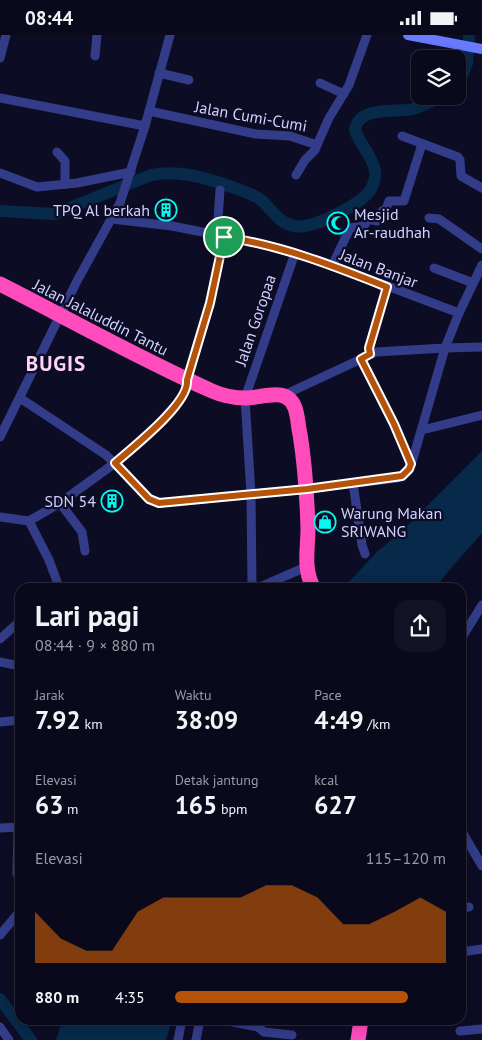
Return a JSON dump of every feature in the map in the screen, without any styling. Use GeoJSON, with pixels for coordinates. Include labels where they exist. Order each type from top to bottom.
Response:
{"type":"FeatureCollection","features":[{"type":"Feature","properties":{"kind":"highway","name":"Jalan Jalaluddin Tantu"},"geometry":{"type":"LineString","coordinates":[[0,284],[187,380],[219,394],[245,398],[284,395]]}},
{"type":"Feature","properties":{"kind":"highway"},"geometry":{"type":"LineString","coordinates":[[284,395],[291,400],[296,410],[307,489],[308,541],[306,567],[312,583]]}},
{"type":"Feature","properties":{"kind":"highway"},"geometry":{"type":"LineString","coordinates":[[358,1040],[360,1025]]}},
{"type":"Feature","properties":{"kind":"street"},"geometry":{"type":"LineString","coordinates":[[0,57],[6,35]]}},
{"type":"Feature","properties":{"kind":"street"},"geometry":{"type":"LineString","coordinates":[[95,56],[97,35]]}},
{"type":"Feature","properties":{"kind":"street"},"geometry":{"type":"LineString","coordinates":[[0,437],[60,315],[120,203],[145,126],[170,35]]}},
{"type":"Feature","properties":{"kind":"street","name":"Jalan Cumi-Cumi"},"geometry":{"type":"LineString","coordinates":[[149,111],[256,134],[290,136],[317,145],[329,118],[344,95],[357,66],[367,35]]}},
{"type":"Feature","properties":{"kind":"street"},"geometry":{"type":"LineString","coordinates":[[408,35],[480,49]]}},
{"type":"Feature","properties":{"kind":"street"},"geometry":{"type":"LineString","coordinates":[[159,73],[189,80]]}},
{"type":"Feature","properties":{"kind":"street"},"geometry":{"type":"LineString","coordinates":[[320,83],[344,95]]}},
{"type":"Feature","properties":{"kind":"street"},"geometry":{"type":"LineString","coordinates":[[0,98],[145,126]]}},
{"type":"Feature","properties":{"kind":"street"},"geometry":{"type":"LineString","coordinates":[[402,136],[458,157],[460,160],[461,176],[482,188]]}},
{"type":"Feature","properties":{"kind":"street"},"geometry":{"type":"LineString","coordinates":[[332,266],[350,228],[364,226],[368,219],[377,221],[390,201],[404,201],[422,144]]}},
{"type":"Feature","properties":{"kind":"street"},"geometry":{"type":"LineString","coordinates":[[296,175],[317,145]]}},
{"type":"Feature","properties":{"kind":"street"},"geometry":{"type":"LineString","coordinates":[[57,151],[65,161],[65,184]]}},
{"type":"Feature","properties":{"kind":"street"},"geometry":{"type":"LineString","coordinates":[[0,173],[37,187],[131,173]]}},
{"type":"Feature","properties":{"kind":"street"},"geometry":{"type":"LineString","coordinates":[[0,517],[29,521],[60,503],[115,463],[171,412],[182,399],[210,303],[221,236],[220,190]]}},
{"type":"Feature","properties":{"kind":"street"},"geometry":{"type":"LineString","coordinates":[[429,218],[439,219],[482,249]]}},
{"type":"Feature","properties":{"kind":"street","name":"Jalan Banjar"},"geometry":{"type":"LineString","coordinates":[[112,219],[159,224],[258,243],[295,253],[459,313]]}},
{"type":"Feature","properties":{"kind":"street","name":"Jalan Goropaa"},"geometry":{"type":"LineString","coordinates":[[245,398],[295,253]]}},
{"type":"Feature","properties":{"kind":"street"},"geometry":{"type":"LineString","coordinates":[[20,399],[94,447],[115,463],[149,499],[159,503],[307,489],[397,477],[406,473],[411,464],[445,348],[482,265]]}},
{"type":"Feature","properties":{"kind":"street"},"geometry":{"type":"LineString","coordinates":[[434,268],[473,283]]}},
{"type":"Feature","properties":{"kind":"street"},"geometry":{"type":"LineString","coordinates":[[370,354],[369,348],[387,287]]}},
{"type":"Feature","properties":{"kind":"street"},"geometry":{"type":"LineString","coordinates":[[284,395],[376,351],[482,347]]}},
{"type":"Feature","properties":{"kind":"street"},"geometry":{"type":"LineString","coordinates":[[361,359],[394,424],[411,464]]}},
{"type":"Feature","properties":{"kind":"street"},"geometry":{"type":"LineString","coordinates":[[245,398],[252,494],[252,583]]}},
{"type":"Feature","properties":{"kind":"street"},"geometry":{"type":"LineString","coordinates":[[422,430],[482,415]]}},
{"type":"Feature","properties":{"kind":"street"},"geometry":{"type":"LineString","coordinates":[[353,483],[365,554]]}},
{"type":"Feature","properties":{"kind":"street"},"geometry":{"type":"LineString","coordinates":[[60,503],[82,532],[85,551]]}},
{"type":"Feature","properties":{"kind":"street"},"geometry":{"type":"LineString","coordinates":[[29,521],[58,583]]}},
{"type":"Feature","properties":{"kind":"street"},"geometry":{"type":"LineString","coordinates":[[269,583],[306,567]]}},
{"type":"Feature","properties":{"kind":"street"},"geometry":{"type":"LineString","coordinates":[[466,631],[482,605]]}},
{"type":"Feature","properties":{"kind":"street"},"geometry":{"type":"LineString","coordinates":[[0,639],[15,626]]}},
{"type":"Feature","properties":{"kind":"street"},"geometry":{"type":"LineString","coordinates":[[0,662],[15,665]]}},
{"type":"Feature","properties":{"kind":"street"},"geometry":{"type":"LineString","coordinates":[[0,722],[15,720]]}},
{"type":"Feature","properties":{"kind":"street"},"geometry":{"type":"LineString","coordinates":[[0,828],[15,827]]}},
{"type":"Feature","properties":{"kind":"street"},"geometry":{"type":"LineString","coordinates":[[466,839],[482,866]]}},
{"type":"Feature","properties":{"kind":"street"},"geometry":{"type":"LineString","coordinates":[[0,935],[15,917]]}},
{"type":"Feature","properties":{"kind":"street"},"geometry":{"type":"LineString","coordinates":[[466,951],[482,949]]}},
{"type":"Feature","properties":{"kind":"street"},"geometry":{"type":"LineString","coordinates":[[178,1040],[181,1025]]}},
{"type":"Feature","properties":{"kind":"street"},"geometry":{"type":"LineString","coordinates":[[196,1040],[199,1025]]}},
{"type":"Feature","properties":{"kind":"street"},"geometry":{"type":"LineString","coordinates":[[260,1025],[264,1033],[292,1035]]}},
{"type":"Feature","properties":{"kind":"street"},"geometry":{"type":"LineString","coordinates":[[0,1027],[9,1040]]}},
{"type":"Feature","properties":{"kind":"street"},"geometry":{"type":"LineString","coordinates":[[460,1031],[482,1029]]}},
{"type":"Feature","properties":{"kind":"water"},"geometry":{"type":"Polygon","coordinates":[[[482,451],[482,533],[439,583],[348,583],[378,551],[402,531],[482,451]]]}},
{"type":"Feature","properties":{"kind":"water"},"geometry":{"type":"Polygon","coordinates":[[[60,1025],[170,1025],[166,1040],[56,1040],[60,1025]]]}},
{"type":"Feature","properties":{"kind":"waterway"},"geometry":{"type":"LineString","coordinates":[[466,66],[469,35]]}},
{"type":"Feature","properties":{"kind":"waterway"},"geometry":{"type":"LineString","coordinates":[[0,211],[55,214],[151,175],[171,173],[200,177],[242,190],[261,200],[279,219],[288,224],[294,226],[312,224],[345,210],[363,198],[372,188],[375,177],[374,166],[355,130],[358,122],[370,113],[413,109],[423,105]]}},
{"type":"Feature","properties":{"kind":"waterway"},"geometry":{"type":"LineString","coordinates":[[0,999],[15,1019]]}},
{"type":"Feature","properties":{"kind":"waterway"},"geometry":{"type":"LineString","coordinates":[[20,1025],[31,1040]]}},
{"type":"Feature","properties":{"kind":"place","name":"TPQ Al berkah"},"geometry":{"type":"Point","coordinates":[166,210]}},
{"type":"Feature","properties":{"kind":"place","name":"Mesjid Ar-raudhah"},"geometry":{"type":"Point","coordinates":[338,223]}},
{"type":"Feature","properties":{"kind":"place","name":"SDN 54"},"geometry":{"type":"Point","coordinates":[112,501]}},
{"type":"Feature","properties":{"kind":"place","name":"Warung Makan SRIWANG"},"geometry":{"type":"Point","coordinates":[325,522]}},
{"type":"Feature","properties":{"kind":"district","name":"BUGIS"},"geometry":{"type":"Point","coordinates":[56,363]}},
{"type":"Feature","properties":{"kind":"route"},"geometry":{"type":"LineString","coordinates":[[224,237],[242,239],[295,253],[321,261],[387,287],[369,348],[370,354],[361,359],[394,424],[411,464],[406,473],[397,477],[307,489],[159,503],[149,499],[115,463],[171,412],[182,399],[210,303],[224,237]]}}]}
